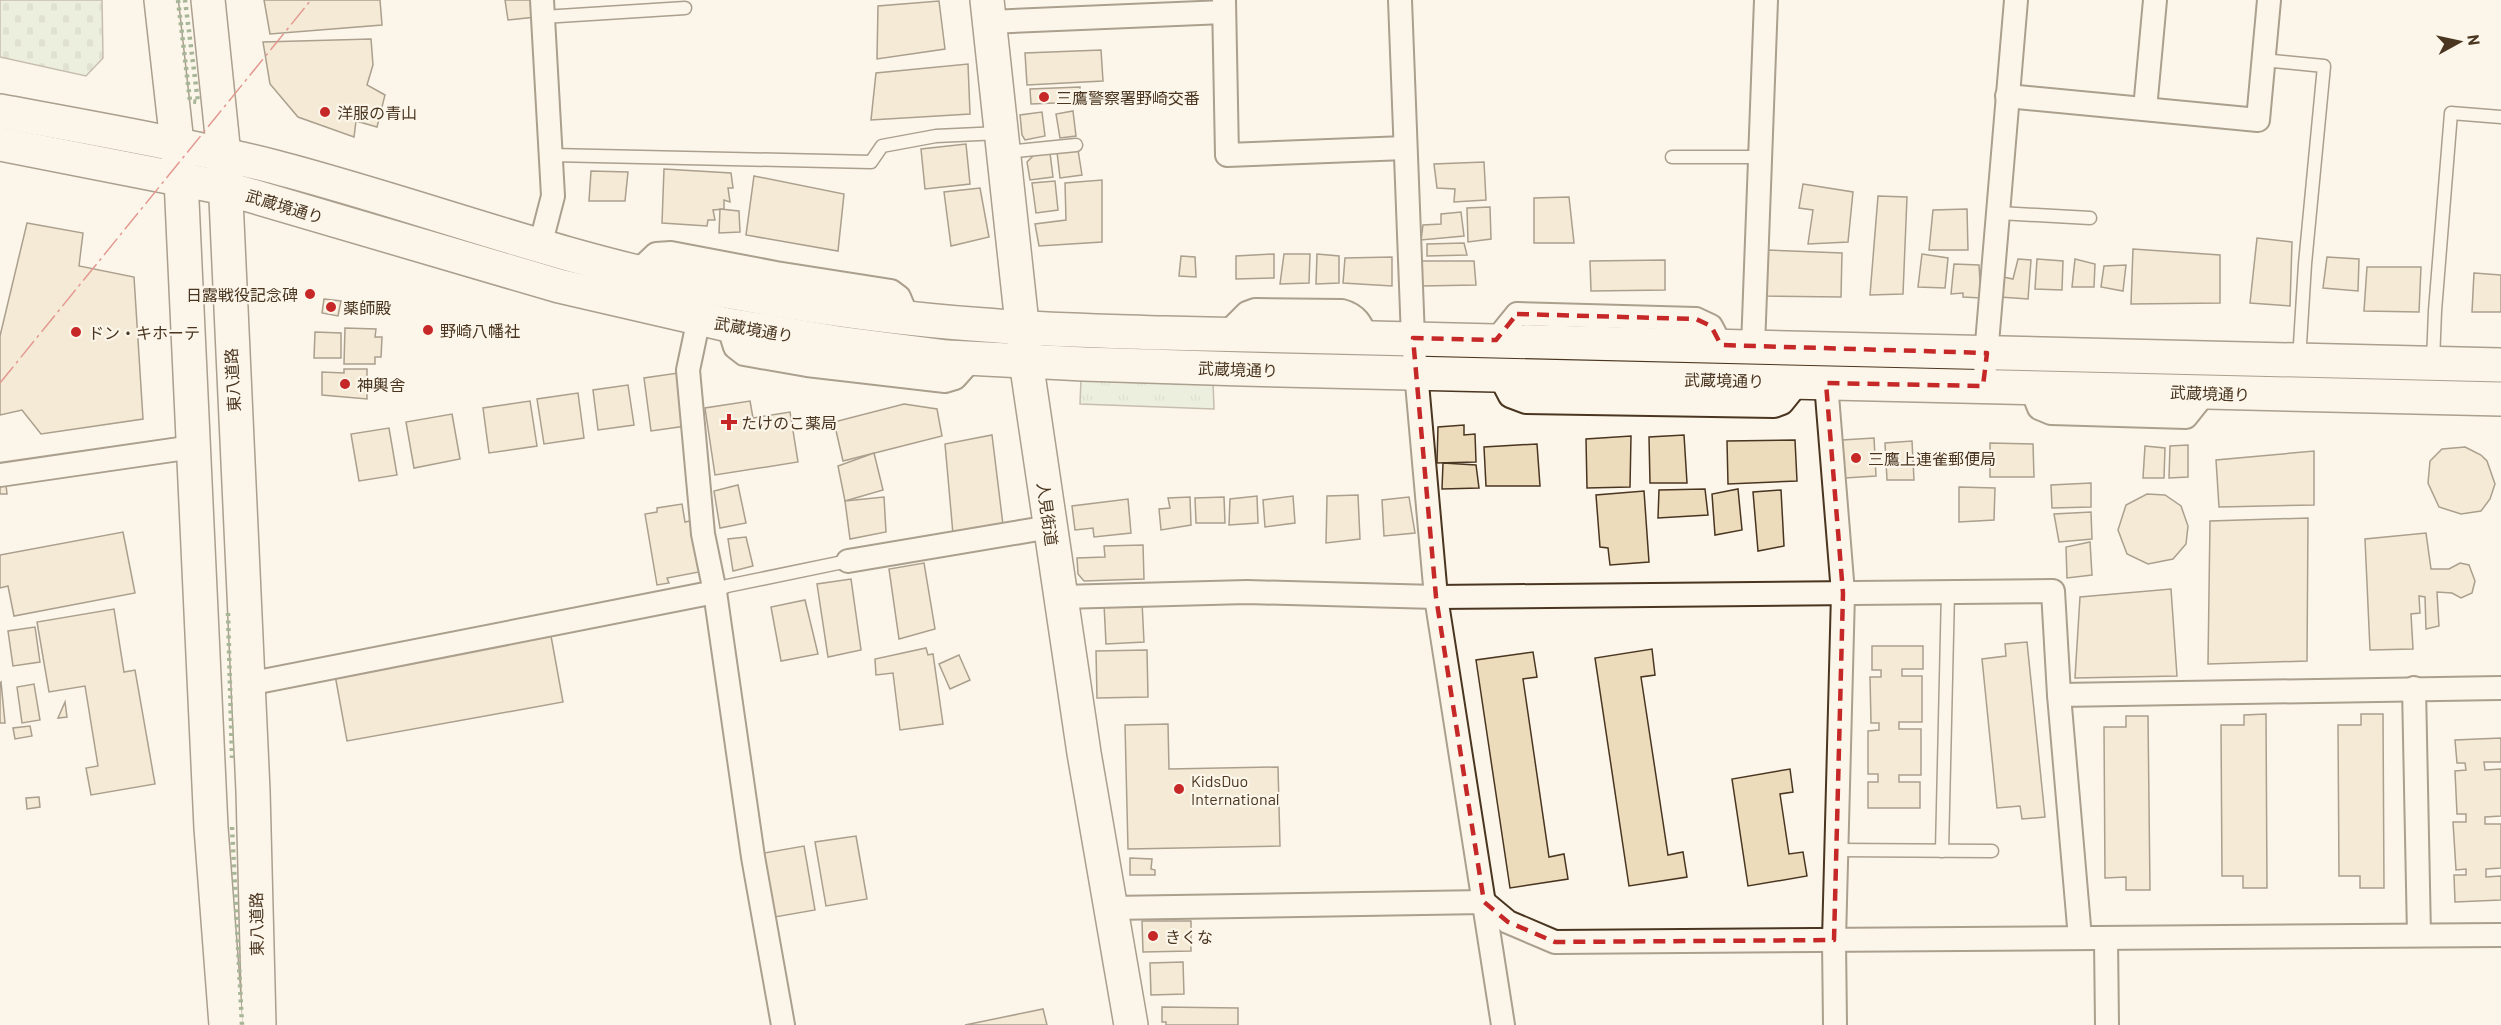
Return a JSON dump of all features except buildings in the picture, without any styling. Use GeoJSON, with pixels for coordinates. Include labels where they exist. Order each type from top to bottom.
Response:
{"type":"FeatureCollection","features":[{"type":"Feature","properties":{"kind":"main road"},"geometry":{"type":"LineString","coordinates":[[161,0],[181,179],[211,828],[226,1025]]}},
{"type":"Feature","properties":{"kind":"main road","name":"東八道路"},"geometry":{"type":"LineString","coordinates":[[208,0],[224,155],[254,824],[259,1025]]}},
{"type":"Feature","properties":{"kind":"main road","name":"人見街道"},"geometry":{"type":"LineString","coordinates":[[988,11],[1026,361],[1110,908],[1131,1025]]}},
{"type":"Feature","properties":{"kind":"main road","name":"武蔵境通り"},"geometry":{"type":"LineString","coordinates":[[0,111],[178,144],[276,167],[540,246],[637,272],[750,295],[908,318],[1022,326],[1226,334],[2501,365]]}},
{"type":"Feature","properties":{"kind":"main road","name":"武蔵境通り"},"geometry":{"type":"LineString","coordinates":[[0,144],[225,189],[560,286],[714,322],[838,343],[973,358],[1499,375],[2501,399]]}},
{"type":"Feature","properties":{"kind":"main road"},"geometry":{"type":"LineString","coordinates":[[2337,362],[2375,378],[2418,381],[2422,386],[2420,391],[2411,397]]}},
{"type":"Feature","properties":{"kind":"main road"},"geometry":{"type":"LineString","coordinates":[[209,758],[221,776],[236,779],[245,775],[251,760]]}},
{"type":"Feature","properties":{"kind":"main road"},"geometry":{"type":"LineString","coordinates":[[211,828],[218,809],[229,804],[248,810],[254,824]]}},
{"type":"Feature","properties":{"kind":"street"},"geometry":{"type":"LineString","coordinates":[[1400,0],[1413,338],[1436,597],[1503,1025]]}},
{"type":"Feature","properties":{"kind":"street"},"geometry":{"type":"LineString","coordinates":[[1737,346],[1760,157],[1766,0]]}},
{"type":"Feature","properties":{"kind":"street"},"geometry":{"type":"LineString","coordinates":[[1983,386],[2016,0]]}},
{"type":"Feature","properties":{"kind":"street"},"geometry":{"type":"LineString","coordinates":[[2145,109],[2155,0]]}},
{"type":"Feature","properties":{"kind":"street"},"geometry":{"type":"LineString","coordinates":[[2007,96],[2258,120],[2269,0]]}},
{"type":"Feature","properties":{"kind":"street"},"geometry":{"type":"LineString","coordinates":[[988,11],[1224,6],[1227,155],[1405,148]]}},
{"type":"Feature","properties":{"kind":"street"},"geometry":{"type":"LineString","coordinates":[[540,246],[553,196],[543,8]]}},
{"type":"Feature","properties":{"kind":"street"},"geometry":{"type":"LineString","coordinates":[[714,322],[688,370],[703,534],[715,592],[753,857],[783,1025]]}},
{"type":"Feature","properties":{"kind":"street"},"geometry":{"type":"LineString","coordinates":[[1813,382],[1843,593],[1834,940],[1835,1025]]}},
{"type":"Feature","properties":{"kind":"street"},"geometry":{"type":"LineString","coordinates":[[0,475],[193,447]]}},
{"type":"Feature","properties":{"kind":"street"},"geometry":{"type":"LineString","coordinates":[[848,561],[1050,527]]}},
{"type":"Feature","properties":{"kind":"street"},"geometry":{"type":"LineString","coordinates":[[1061,597],[1247,592],[1436,597],[2053,591],[2080,938]]}},
{"type":"Feature","properties":{"kind":"street"},"geometry":{"type":"LineString","coordinates":[[248,684],[715,592]]}},
{"type":"Feature","properties":{"kind":"street"},"geometry":{"type":"LineString","coordinates":[[2414,688],[2419,935]]}},
{"type":"Feature","properties":{"kind":"street"},"geometry":{"type":"LineString","coordinates":[[2060,695],[2501,688]]}},
{"type":"Feature","properties":{"kind":"street"},"geometry":{"type":"LineString","coordinates":[[1110,908],[1484,902],[1508,922],[1555,942],[2501,934]]}},
{"type":"Feature","properties":{"kind":"street"},"geometry":{"type":"LineString","coordinates":[[1491,957],[1508,922]]}},
{"type":"Feature","properties":{"kind":"street"},"geometry":{"type":"LineString","coordinates":[[2106,939],[2107,1025]]}},
{"type":"Feature","properties":{"kind":"lane"},"geometry":{"type":"LineString","coordinates":[[543,8],[685,8]]}},
{"type":"Feature","properties":{"kind":"lane"},"geometry":{"type":"LineString","coordinates":[[2264,60],[2324,66],[2303,286],[2299,361]]}},
{"type":"Feature","properties":{"kind":"lane"},"geometry":{"type":"LineString","coordinates":[[2433,364],[2451,113],[2501,117]]}},
{"type":"Feature","properties":{"kind":"lane"},"geometry":{"type":"LineString","coordinates":[[552,155],[871,162],[882,146],[936,136],[1001,143],[1076,144]]}},
{"type":"Feature","properties":{"kind":"lane"},"geometry":{"type":"LineString","coordinates":[[1672,157],[1760,157]]}},
{"type":"Feature","properties":{"kind":"lane"},"geometry":{"type":"LineString","coordinates":[[1999,213],[2090,218]]}},
{"type":"Feature","properties":{"kind":"lane"},"geometry":{"type":"LineString","coordinates":[[715,592],[727,586],[848,561]]}},
{"type":"Feature","properties":{"kind":"lane"},"geometry":{"type":"LineString","coordinates":[[1942,851],[1948,591]]}},
{"type":"Feature","properties":{"kind":"lane"},"geometry":{"type":"LineString","coordinates":[[1836,850],[1992,851]]}},
{"type":"Feature","properties":{"kind":"highlighted area"},"geometry":{"type":"Polygon","coordinates":[[[1517,314],[1696,319],[1711,326],[1721,345],[1987,353],[1983,386],[1826,383],[1843,593],[1834,940],[1555,942],[1508,922],[1484,902],[1436,597],[1413,338],[1496,340],[1517,314]]]}},
{"type":"Feature","properties":{"kind":"green space"},"geometry":{"type":"Polygon","coordinates":[[[0,0],[102,0],[103,58],[86,76],[0,57],[0,0]]]}},
{"type":"Feature","properties":{"kind":"green space"},"geometry":{"type":"Polygon","coordinates":[[[1081,379],[1213,382],[1214,409],[1080,404],[1081,379]]]}},
{"type":"Feature","properties":{"kind":"hedge"},"geometry":{"type":"LineString","coordinates":[[178,0],[190,101],[198,102],[185,0]]}},
{"type":"Feature","properties":{"kind":"hedge"},"geometry":{"type":"LineString","coordinates":[[228,613],[232,758]]}},
{"type":"Feature","properties":{"kind":"hedge"},"geometry":{"type":"LineString","coordinates":[[232,827],[242,1025]]}},
{"type":"Feature","properties":{"kind":"power"},"geometry":{"type":"LineString","coordinates":[[0,383],[311,0]]}},
{"type":"Feature","properties":{"kind":"place","name":"三鷹警察署野崎交番"},"geometry":{"type":"Point","coordinates":[1044,97]}},
{"type":"Feature","properties":{"kind":"place","name":"洋服の青山"},"geometry":{"type":"Point","coordinates":[325,112]}},
{"type":"Feature","properties":{"kind":"place","name":"日露戦役記念碑"},"geometry":{"type":"Point","coordinates":[310,294]}},
{"type":"Feature","properties":{"kind":"place","name":"薬師殿"},"geometry":{"type":"Point","coordinates":[331,307]}},
{"type":"Feature","properties":{"kind":"place","name":"野崎八幡社"},"geometry":{"type":"Point","coordinates":[428,330]}},
{"type":"Feature","properties":{"kind":"place","name":"ドン・キホーテ"},"geometry":{"type":"Point","coordinates":[76,332]}},
{"type":"Feature","properties":{"kind":"place","name":"神輿舎"},"geometry":{"type":"Point","coordinates":[345,384]}},
{"type":"Feature","properties":{"kind":"place","name":"たけのこ薬局"},"geometry":{"type":"Point","coordinates":[729,422]}},
{"type":"Feature","properties":{"kind":"place","name":"三鷹上連雀郵便局"},"geometry":{"type":"Point","coordinates":[1856,458]}},
{"type":"Feature","properties":{"kind":"place","name":"KidsDuo International"},"geometry":{"type":"Point","coordinates":[1179,789]}},
{"type":"Feature","properties":{"kind":"place","name":"きくな"},"geometry":{"type":"Point","coordinates":[1153,936]}}]}
